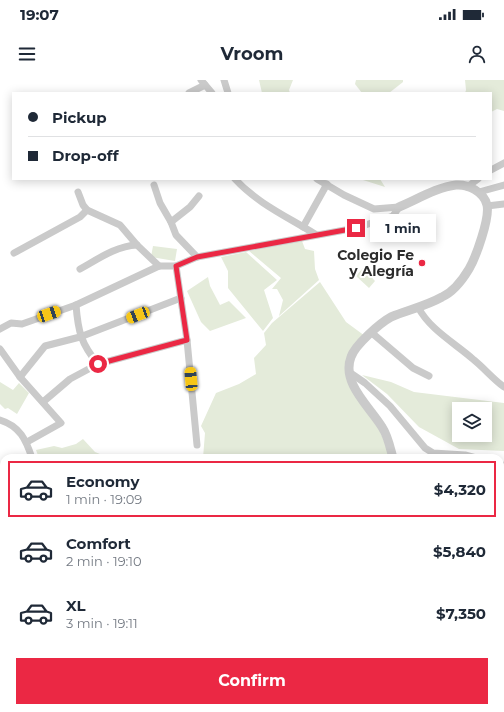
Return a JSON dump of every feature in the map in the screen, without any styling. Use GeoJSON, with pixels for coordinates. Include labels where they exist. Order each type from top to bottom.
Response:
{"type":"FeatureCollection","features":[{"type":"Feature","properties":{"kind":"street"},"geometry":{"type":"LineString","coordinates":[[224,80],[228,92]]}},
{"type":"Feature","properties":{"kind":"street"},"geometry":{"type":"LineString","coordinates":[[190,92],[203,83],[211,92]]}},
{"type":"Feature","properties":{"kind":"street"},"geometry":{"type":"LineString","coordinates":[[492,169],[504,163]]}},
{"type":"Feature","properties":{"kind":"street"},"geometry":{"type":"LineString","coordinates":[[236,180],[244,189],[256,198],[315,234]]}},
{"type":"Feature","properties":{"kind":"street"},"geometry":{"type":"LineString","coordinates":[[319,180],[344,195],[374,209],[399,207],[455,185],[467,187],[479,192],[484,198],[487,206],[485,221],[478,247],[470,267],[455,287],[444,297],[390,318],[358,346],[351,357],[349,372],[354,387],[382,427],[392,454]]}},
{"type":"Feature","properties":{"kind":"street"},"geometry":{"type":"LineString","coordinates":[[467,187],[477,180]]}},
{"type":"Feature","properties":{"kind":"street"},"geometry":{"type":"LineString","coordinates":[[303,227],[327,184]]}},
{"type":"Feature","properties":{"kind":"street"},"geometry":{"type":"LineString","coordinates":[[154,185],[160,203],[171,222],[176,235],[197,257]]}},
{"type":"Feature","properties":{"kind":"street"},"geometry":{"type":"LineString","coordinates":[[479,192],[504,185]]}},
{"type":"Feature","properties":{"kind":"street"},"geometry":{"type":"LineString","coordinates":[[78,192],[83,205],[87,210],[120,225],[137,246],[158,266]]}},
{"type":"Feature","properties":{"kind":"street"},"geometry":{"type":"LineString","coordinates":[[171,222],[190,207],[200,196]]}},
{"type":"Feature","properties":{"kind":"street"},"geometry":{"type":"LineString","coordinates":[[487,206],[504,204]]}},
{"type":"Feature","properties":{"kind":"street"},"geometry":{"type":"LineString","coordinates":[[0,328],[11,323],[22,324],[76,305],[158,266],[176,266],[197,257],[270,245],[315,234],[356,228],[393,216],[399,207]]}},
{"type":"Feature","properties":{"kind":"street"},"geometry":{"type":"LineString","coordinates":[[14,253],[80,217],[87,210]]}},
{"type":"Feature","properties":{"kind":"street"},"geometry":{"type":"LineString","coordinates":[[80,269],[107,254],[128,246],[137,246]]}},
{"type":"Feature","properties":{"kind":"street"},"geometry":{"type":"LineString","coordinates":[[176,266],[187,340],[197,445]]}},
{"type":"Feature","properties":{"kind":"street"},"geometry":{"type":"LineString","coordinates":[[20,377],[45,346],[80,337],[181,298]]}},
{"type":"Feature","properties":{"kind":"street"},"geometry":{"type":"LineString","coordinates":[[76,305],[80,337],[86,349],[98,364]]}},
{"type":"Feature","properties":{"kind":"street"},"geometry":{"type":"LineString","coordinates":[[418,307],[422,315],[435,328],[474,359],[504,387]]}},
{"type":"Feature","properties":{"kind":"street"},"geometry":{"type":"LineString","coordinates":[[372,333],[413,368],[429,376]]}},
{"type":"Feature","properties":{"kind":"street"},"geometry":{"type":"LineString","coordinates":[[43,402],[70,379],[98,364],[187,340]]}},
{"type":"Feature","properties":{"kind":"street"},"geometry":{"type":"LineString","coordinates":[[0,349],[20,377],[61,423],[27,442]]}},
{"type":"Feature","properties":{"kind":"street"},"geometry":{"type":"LineString","coordinates":[[349,372],[365,383],[390,406],[425,448],[433,453],[449,454]]}},
{"type":"Feature","properties":{"kind":"street"},"geometry":{"type":"LineString","coordinates":[[2,420],[21,432],[27,442],[31,454]]}},
{"type":"Feature","properties":{"kind":"green space"},"geometry":{"type":"Polygon","coordinates":[[[259,80],[293,80],[290,92],[262,92],[259,80]]]}},
{"type":"Feature","properties":{"kind":"green space"},"geometry":{"type":"Polygon","coordinates":[[[356,80],[403,80],[403,82],[390,92],[361,92],[355,84],[356,80]]]}},
{"type":"Feature","properties":{"kind":"green space"},"geometry":{"type":"Polygon","coordinates":[[[465,80],[504,80],[504,111],[497,109],[492,112],[492,92],[465,92],[465,80]]]}},
{"type":"Feature","properties":{"kind":"green space"},"geometry":{"type":"Polygon","coordinates":[[[363,180],[381,180],[385,187],[363,180]]]}},
{"type":"Feature","properties":{"kind":"green space"},"geometry":{"type":"Polygon","coordinates":[[[302,241],[305,249],[314,251],[315,269],[319,280],[279,316],[283,300],[277,289],[272,289],[281,278],[249,251],[302,241]]]}},
{"type":"Feature","properties":{"kind":"green space"},"geometry":{"type":"Polygon","coordinates":[[[153,246],[177,249],[175,261],[151,257],[153,246]]]}},
{"type":"Feature","properties":{"kind":"green space"},"geometry":{"type":"Polygon","coordinates":[[[246,252],[277,280],[264,290],[273,318],[263,331],[228,288],[228,271],[221,257],[246,252]]]}},
{"type":"Feature","properties":{"kind":"green space"},"geometry":{"type":"Polygon","coordinates":[[[363,268],[375,281],[369,288],[356,276],[363,268]]]}},
{"type":"Feature","properties":{"kind":"green space"},"geometry":{"type":"Polygon","coordinates":[[[208,277],[210,286],[220,305],[229,301],[246,318],[210,331],[201,322],[187,291],[208,277]]]}},
{"type":"Feature","properties":{"kind":"green space"},"geometry":{"type":"Polygon","coordinates":[[[320,282],[346,322],[365,336],[347,366],[379,429],[389,454],[203,454],[205,433],[201,426],[216,393],[239,384],[256,374],[254,358],[266,345],[264,333],[272,323],[320,282]]]}},
{"type":"Feature","properties":{"kind":"green space"},"geometry":{"type":"Polygon","coordinates":[[[362,375],[391,382],[414,392],[504,403],[504,451],[459,449],[419,427],[387,394],[362,375]]]}},
{"type":"Feature","properties":{"kind":"green space"},"geometry":{"type":"Polygon","coordinates":[[[0,382],[13,390],[19,383],[29,393],[17,414],[8,408],[5,409],[0,404],[0,382]]]}},
{"type":"Feature","properties":{"kind":"green space"},"geometry":{"type":"Polygon","coordinates":[[[83,439],[95,452],[100,454],[38,454],[36,450],[54,446],[62,448],[76,444],[83,439]]]}},
{"type":"Feature","properties":{"kind":"place","name":"Colegio Fe y Alegría"},"geometry":{"type":"Point","coordinates":[422,263]}},
{"type":"Feature","properties":{"kind":"route"},"geometry":{"type":"LineString","coordinates":[[98,364],[135,352],[187,340],[176,266],[197,257],[270,245],[304,238],[315,234],[356,228]]}}]}
